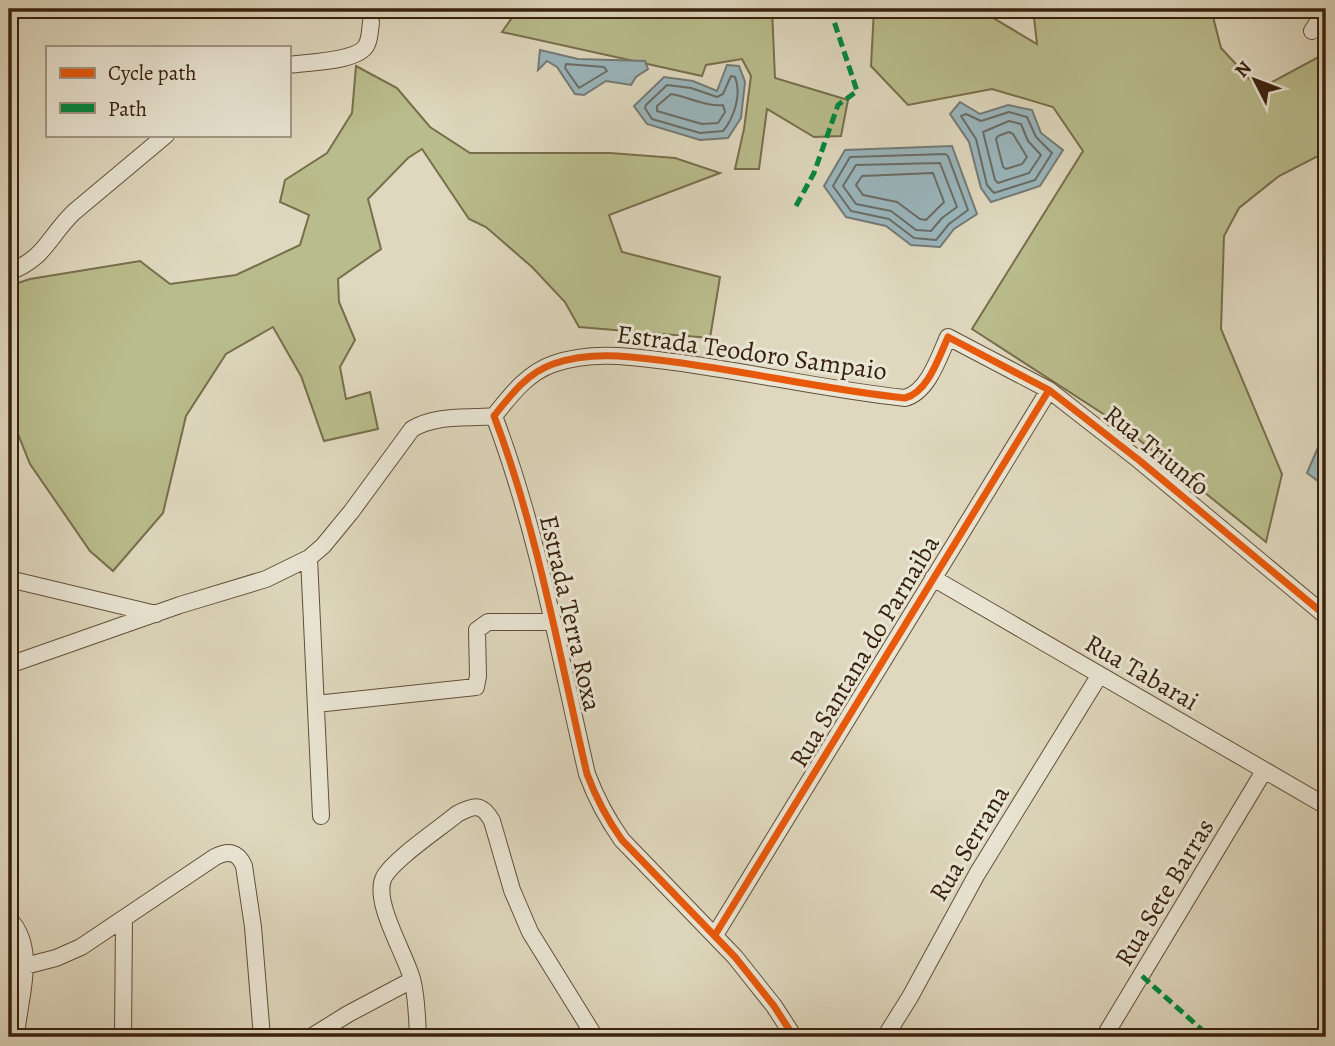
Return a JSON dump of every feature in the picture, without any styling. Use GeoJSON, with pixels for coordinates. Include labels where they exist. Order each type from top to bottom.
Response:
{"type":"FeatureCollection","features":[{"type":"Feature","properties":{"kind":"street"},"geometry":{"type":"LineString","coordinates":[[1312,31],[1326,9]]}},
{"type":"Feature","properties":{"kind":"street"},"geometry":{"type":"LineString","coordinates":[[290,65],[337,59],[361,52],[367,45],[371,22]]}},
{"type":"Feature","properties":{"kind":"street"},"geometry":{"type":"LineString","coordinates":[[9,272],[40,254],[60,225],[165,136]]}},
{"type":"Feature","properties":{"kind":"street","name":"Rua Triunfo"},"geometry":{"type":"LineString","coordinates":[[948,337],[1049,390],[1140,461],[1326,616]]}},
{"type":"Feature","properties":{"kind":"street","name":"Estrada Teodoro Sampaio"},"geometry":{"type":"LineString","coordinates":[[494,416],[520,384],[552,364],[610,354],[905,398],[915,396],[923,386],[948,337]]}},
{"type":"Feature","properties":{"kind":"street","name":"Rua Santana do Parnaiba"},"geometry":{"type":"LineString","coordinates":[[715,934],[1049,390]]}},
{"type":"Feature","properties":{"kind":"street"},"geometry":{"type":"LineString","coordinates":[[9,665],[266,579],[309,558],[323,546],[344,520],[412,429],[423,422],[442,418],[494,416]]}},
{"type":"Feature","properties":{"kind":"street","name":"Estrada Terra Roxa"},"geometry":{"type":"LineString","coordinates":[[494,416],[514,471],[553,622],[587,774],[607,820],[641,860],[715,934],[755,980],[794,1037]]}},
{"type":"Feature","properties":{"kind":"street"},"geometry":{"type":"LineString","coordinates":[[309,558],[321,816]]}},
{"type":"Feature","properties":{"kind":"street","name":"Rua Tabarai"},"geometry":{"type":"LineString","coordinates":[[933,578],[1326,806]]}},
{"type":"Feature","properties":{"kind":"street"},"geometry":{"type":"LineString","coordinates":[[9,579],[156,614]]}},
{"type":"Feature","properties":{"kind":"street"},"geometry":{"type":"LineString","coordinates":[[316,704],[476,687],[477,630],[488,622],[553,622]]}},
{"type":"Feature","properties":{"kind":"street","name":"Rua Serrana"},"geometry":{"type":"LineString","coordinates":[[885,1037],[910,997],[977,874],[1099,676]]}},
{"type":"Feature","properties":{"kind":"street","name":"Rua Sete Barras"},"geometry":{"type":"LineString","coordinates":[[1104,1037],[1264,771]]}},
{"type":"Feature","properties":{"kind":"street"},"geometry":{"type":"LineString","coordinates":[[418,1037],[412,980],[383,904],[381,890],[384,877],[394,865],[457,814],[468,808],[478,807],[486,811],[492,821],[512,890],[530,932],[595,1037]]}},
{"type":"Feature","properties":{"kind":"street"},"geometry":{"type":"LineString","coordinates":[[24,966],[81,947],[215,857],[233,853],[240,857],[244,866],[253,927],[256,992],[262,1037]]}},
{"type":"Feature","properties":{"kind":"street"},"geometry":{"type":"LineString","coordinates":[[9,919],[19,934],[24,966],[16,1037]]}},
{"type":"Feature","properties":{"kind":"street"},"geometry":{"type":"LineString","coordinates":[[123,1037],[124,919]]}},
{"type":"Feature","properties":{"kind":"street"},"geometry":{"type":"LineString","coordinates":[[312,1037],[348,1014],[412,980]]}},
{"type":"Feature","properties":{"kind":"green space"},"geometry":{"type":"Polygon","coordinates":[[[518,9],[772,9],[775,78],[848,100],[841,136],[814,137],[767,109],[759,169],[735,169],[751,76],[742,59],[706,65],[702,76],[502,32],[518,9]]]}},
{"type":"Feature","properties":{"kind":"green space"},"geometry":{"type":"Polygon","coordinates":[[[874,9],[978,9],[1037,44],[1033,9],[1211,9],[1221,48],[1259,89],[1326,53],[1326,76],[1321,97],[1326,99],[1326,152],[1279,176],[1239,208],[1224,236],[1221,329],[1282,474],[1266,542],[1122,426],[972,329],[1083,151],[1053,107],[992,89],[908,105],[871,66],[874,9]]]}},
{"type":"Feature","properties":{"kind":"green space"},"geometry":{"type":"Polygon","coordinates":[[[356,66],[397,88],[430,127],[470,153],[610,153],[675,158],[720,173],[609,215],[622,252],[720,277],[710,338],[579,327],[565,302],[532,267],[486,227],[469,219],[422,149],[408,158],[368,199],[381,249],[338,279],[339,302],[355,340],[340,367],[346,399],[370,392],[378,429],[324,441],[301,376],[273,327],[226,354],[186,416],[163,513],[113,571],[90,551],[30,464],[12,419],[9,419],[9,286],[30,279],[140,261],[170,284],[236,275],[300,245],[309,215],[280,202],[285,180],[327,153],[352,113],[356,66]]]}},
{"type":"Feature","properties":{"kind":"water"},"geometry":{"type":"Polygon","coordinates":[[[540,50],[578,59],[645,61],[648,69],[636,77],[631,85],[606,81],[584,95],[575,94],[557,67],[547,61],[538,70],[540,50]]]}},
{"type":"Feature","properties":{"kind":"water"},"geometry":{"type":"Polygon","coordinates":[[[727,65],[739,66],[745,82],[741,118],[728,138],[700,140],[647,124],[634,106],[664,77],[693,81],[717,91],[727,65]]]}},
{"type":"Feature","properties":{"kind":"water"},"geometry":{"type":"Polygon","coordinates":[[[960,102],[980,114],[1008,105],[1032,110],[1041,133],[1063,150],[1040,186],[991,202],[981,188],[969,142],[950,114],[960,102]]]}},
{"type":"Feature","properties":{"kind":"water"},"geometry":{"type":"Polygon","coordinates":[[[952,146],[977,214],[954,229],[940,247],[911,245],[886,226],[846,217],[824,186],[845,150],[952,146]]]}},
{"type":"Feature","properties":{"kind":"water"},"geometry":{"type":"Polygon","coordinates":[[[1319,445],[1326,447],[1326,487],[1307,473],[1319,445]]]}},
{"type":"Feature","properties":{"kind":"marked path"},"geometry":{"type":"LineString","coordinates":[[796,206],[814,173],[838,105],[857,91],[830,9]]}},
{"type":"Feature","properties":{"kind":"marked path"},"geometry":{"type":"LineString","coordinates":[[1142,976],[1210,1037]]}},
{"type":"Feature","properties":{"kind":"cycle path"},"geometry":{"type":"LineString","coordinates":[[794,1037],[774,1006],[735,957],[622,840],[590,783],[535,549],[494,416],[527,379],[553,364],[583,357],[613,356],[703,366],[905,398],[920,389],[926,381],[937,364],[948,337],[1049,390],[1140,461],[1326,616]]}},
{"type":"Feature","properties":{"kind":"cycle path"},"geometry":{"type":"LineString","coordinates":[[715,935],[1049,390]]}}]}
